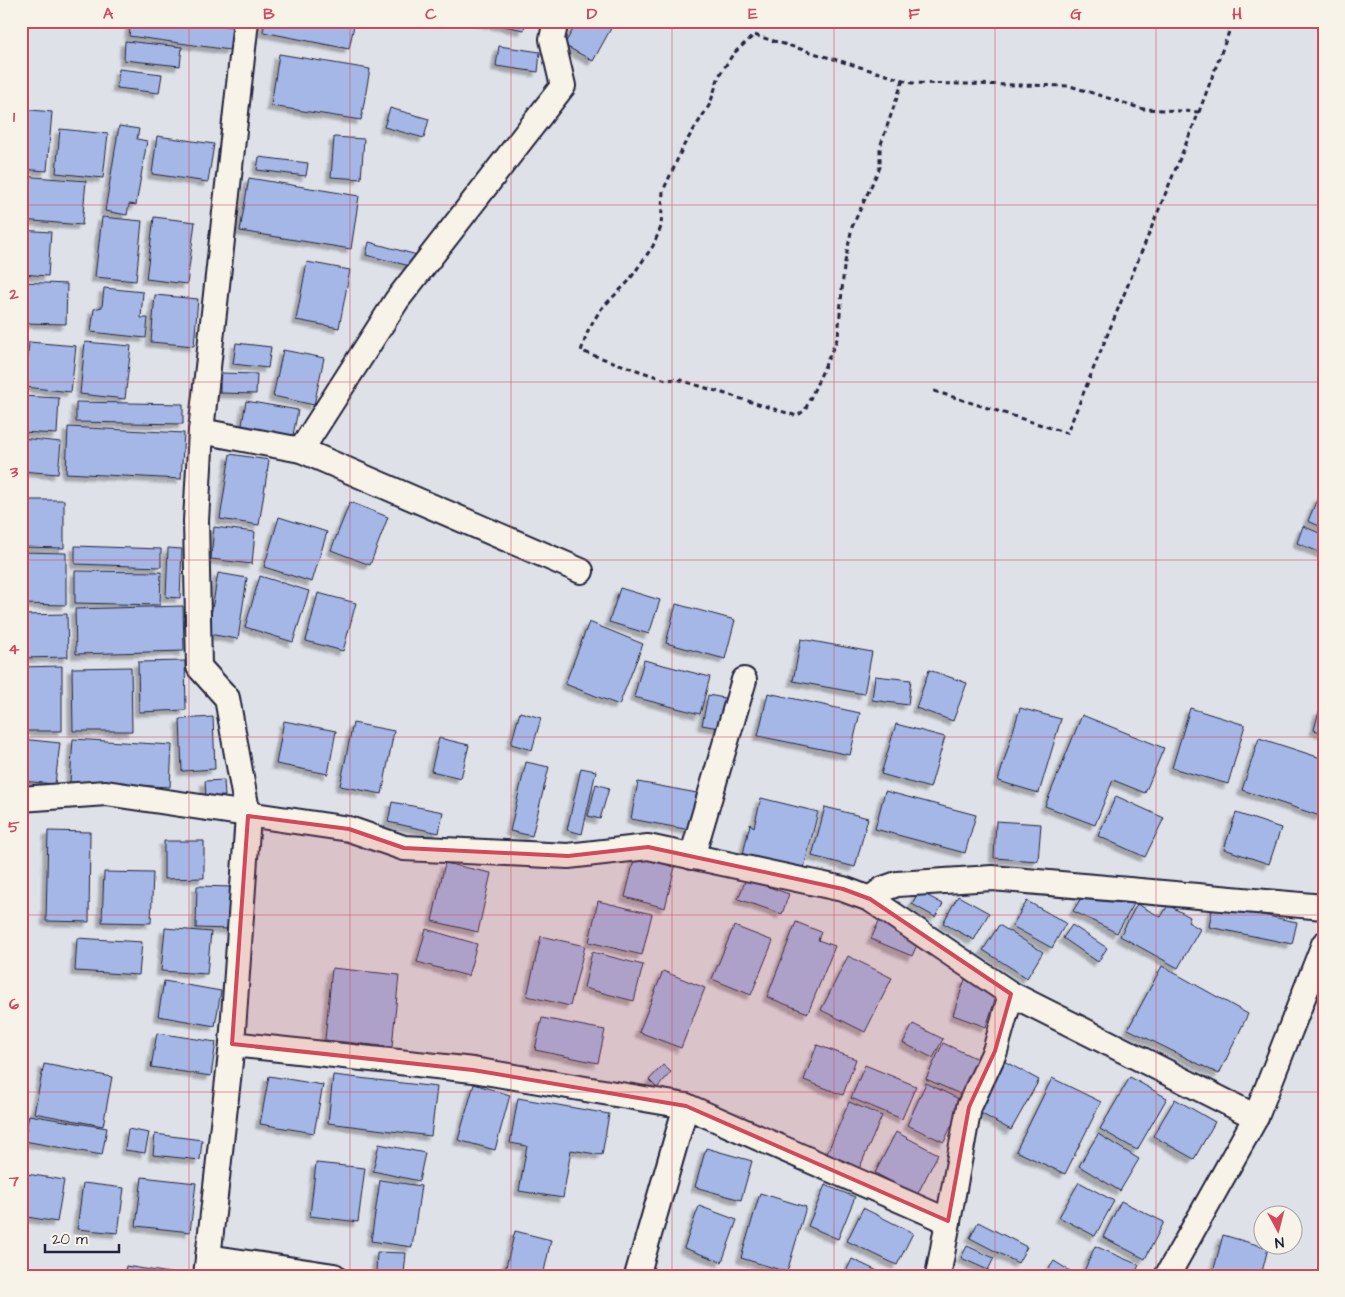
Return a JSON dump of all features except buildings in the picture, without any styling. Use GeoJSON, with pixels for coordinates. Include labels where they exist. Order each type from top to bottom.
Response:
{"type":"FeatureCollection","features":[{"type":"Feature","properties":{"kind":"street"},"geometry":{"type":"LineString","coordinates":[[246,21],[201,431],[196,521],[199,667],[227,698],[248,816],[232,1044],[207,1266],[334,1276]]}},
{"type":"Feature","properties":{"kind":"street"},"geometry":{"type":"LineString","coordinates":[[301,450],[397,300],[564,86],[552,39],[556,21]]}},
{"type":"Feature","properties":{"kind":"street"},"geometry":{"type":"LineString","coordinates":[[201,431],[301,450],[581,571]]}},
{"type":"Feature","properties":{"kind":"street"},"geometry":{"type":"LineString","coordinates":[[692,858],[744,680]]}},
{"type":"Feature","properties":{"kind":"street"},"geometry":{"type":"LineString","coordinates":[[21,800],[106,793],[248,816],[349,829],[404,848],[568,856],[648,847],[692,858],[843,888],[870,899],[1011,994],[1256,1117]]}},
{"type":"Feature","properties":{"kind":"street"},"geometry":{"type":"LineString","coordinates":[[870,899],[882,889],[897,884],[992,878],[1324,907]]}},
{"type":"Feature","properties":{"kind":"street"},"geometry":{"type":"LineString","coordinates":[[1167,1276],[1256,1117],[1324,944]]}},
{"type":"Feature","properties":{"kind":"street"},"geometry":{"type":"LineString","coordinates":[[938,1276],[969,1107],[995,1051],[1011,994]]}},
{"type":"Feature","properties":{"kind":"street"},"geometry":{"type":"LineString","coordinates":[[232,1044],[473,1070],[686,1106],[948,1221]]}},
{"type":"Feature","properties":{"kind":"street"},"geometry":{"type":"LineString","coordinates":[[637,1276],[686,1106]]}},
{"type":"Feature","properties":{"kind":"path"},"geometry":{"type":"LineString","coordinates":[[934,391],[1067,433],[1199,112],[1233,21]]}},
{"type":"Feature","properties":{"kind":"path"},"geometry":{"type":"LineString","coordinates":[[903,80],[880,147],[880,167],[852,227],[844,267],[838,337],[804,410],[797,416],[677,379],[666,380],[581,351],[589,328],[601,309],[628,282],[653,246],[661,227],[663,191],[684,145],[710,104],[719,76],[733,54],[754,35],[903,80],[912,84],[1070,86],[1143,109],[1199,112]]}},
{"type":"Feature","properties":{"kind":"highlighted area"},"geometry":{"type":"Polygon","coordinates":[[[248,816],[349,829],[404,848],[568,856],[648,847],[843,889],[870,899],[1011,994],[995,1051],[969,1107],[948,1221],[686,1106],[473,1070],[232,1044],[248,816]]]}}]}
